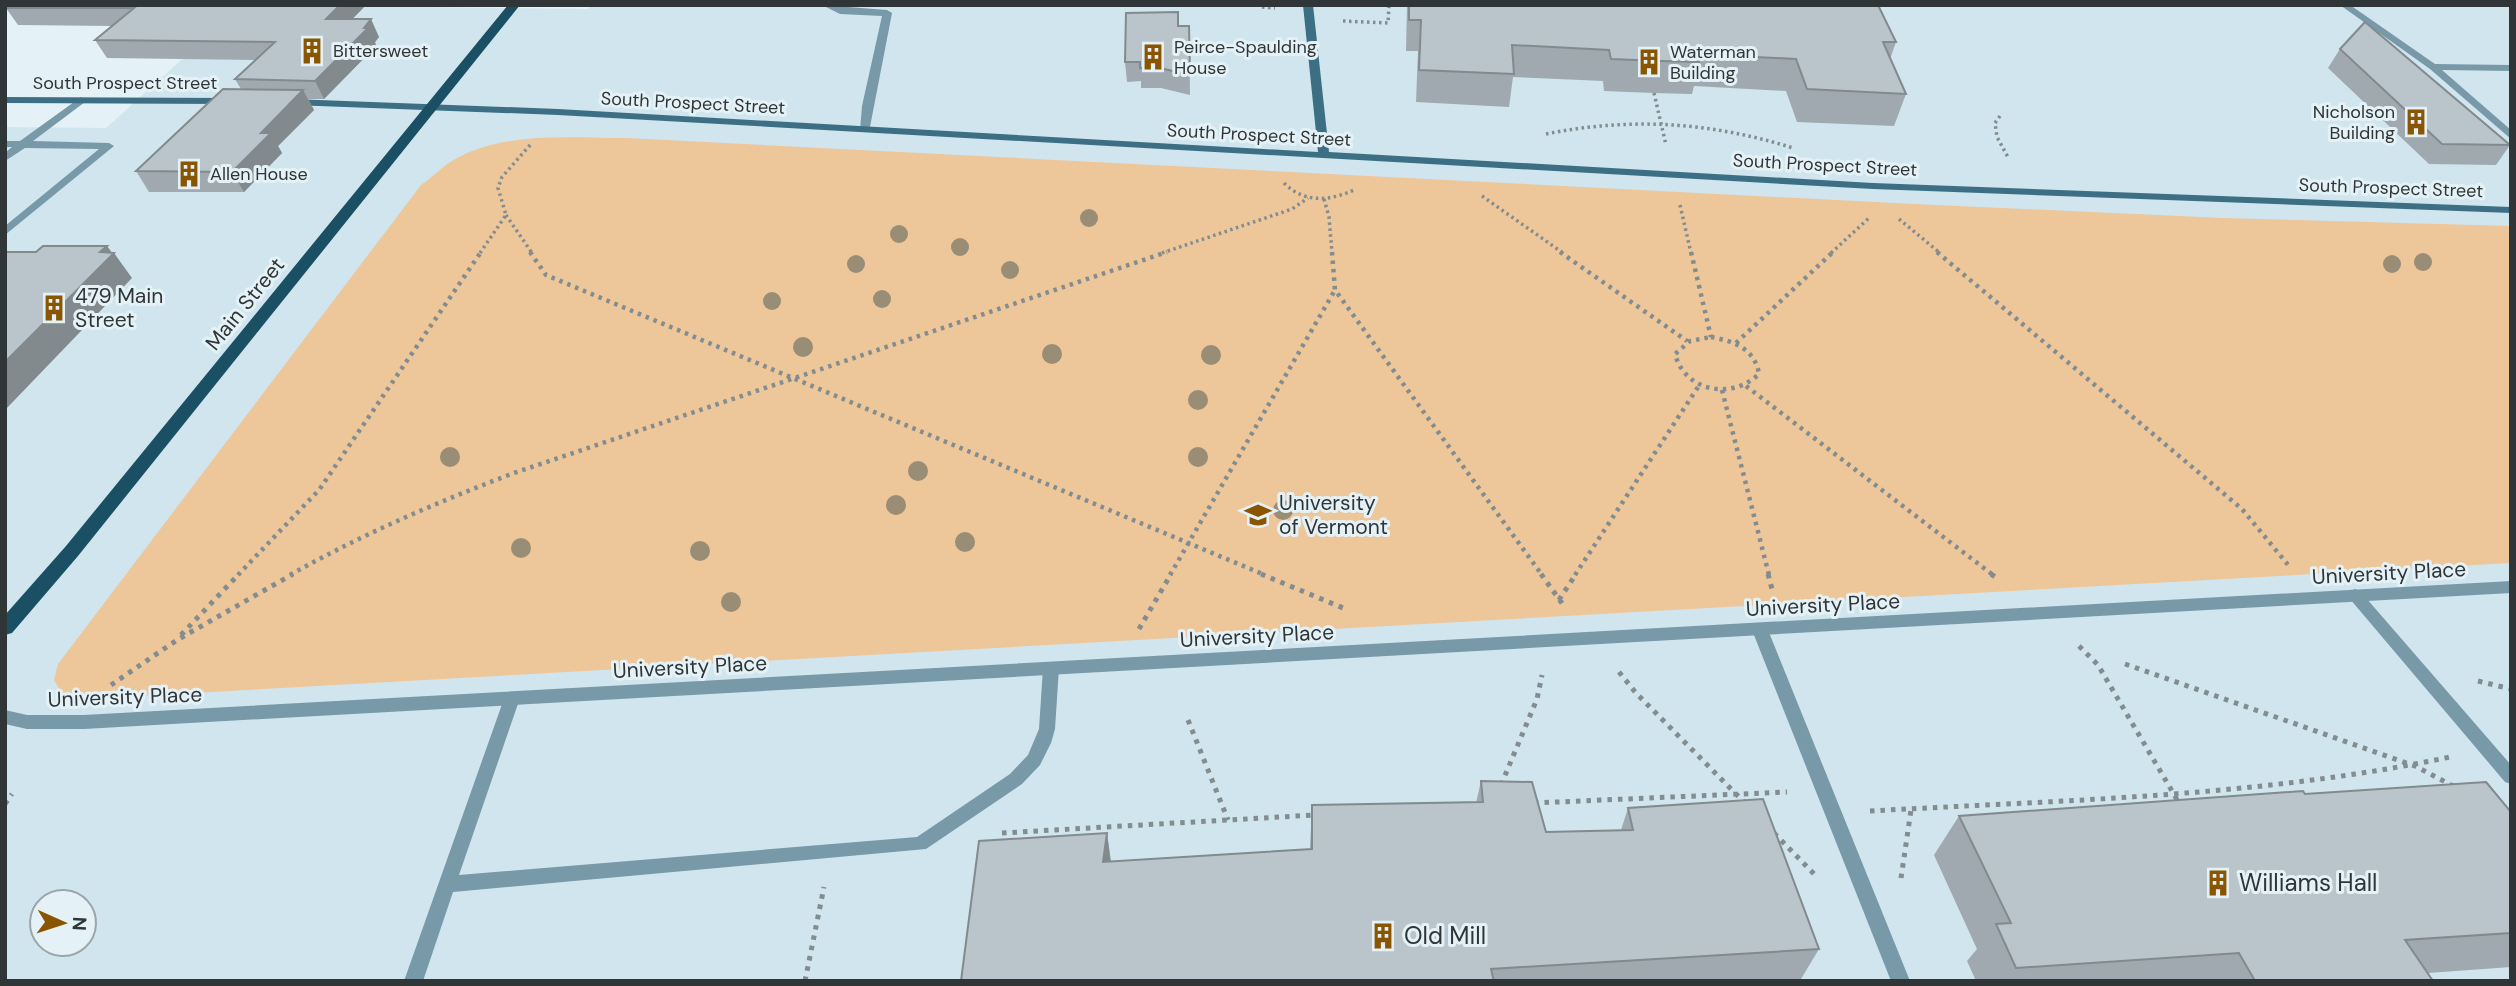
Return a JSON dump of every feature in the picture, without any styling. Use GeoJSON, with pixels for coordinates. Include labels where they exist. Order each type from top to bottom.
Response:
{"type":"FeatureCollection","features":[{"type":"Feature","properties":{"kind":"main road","name":"Main Street"},"geometry":{"type":"LineString","coordinates":[[5,628],[72,551],[514,5]]}},
{"type":"Feature","properties":{"kind":"street"},"geometry":{"type":"LineString","coordinates":[[826,5],[840,11],[887,13],[867,106],[865,130]]}},
{"type":"Feature","properties":{"kind":"street"},"geometry":{"type":"LineString","coordinates":[[1308,5],[1324,156]]}},
{"type":"Feature","properties":{"kind":"street"},"geometry":{"type":"LineString","coordinates":[[2344,5],[2433,67],[2511,136]]}},
{"type":"Feature","properties":{"kind":"street"},"geometry":{"type":"LineString","coordinates":[[2433,67],[2511,68]]}},
{"type":"Feature","properties":{"kind":"street","name":"South Prospect Street"},"geometry":{"type":"LineString","coordinates":[[5,100],[234,101]]}},
{"type":"Feature","properties":{"kind":"street"},"geometry":{"type":"LineString","coordinates":[[5,158],[81,100]]}},
{"type":"Feature","properties":{"kind":"street","name":"South Prospect Street"},"geometry":{"type":"LineString","coordinates":[[286,102],[432,106],[2019,192],[2511,210]]}},
{"type":"Feature","properties":{"kind":"street"},"geometry":{"type":"LineString","coordinates":[[5,144],[109,146],[5,232]]}},
{"type":"Feature","properties":{"kind":"street","name":"University Place"},"geometry":{"type":"LineString","coordinates":[[5,717],[27,722],[84,722],[2511,587]]}},
{"type":"Feature","properties":{"kind":"street"},"geometry":{"type":"LineString","coordinates":[[2355,595],[2511,777]]}},
{"type":"Feature","properties":{"kind":"street"},"geometry":{"type":"LineString","coordinates":[[1760,629],[1901,981]]}},
{"type":"Feature","properties":{"kind":"street"},"geometry":{"type":"LineString","coordinates":[[447,884],[920,844],[1016,779],[1034,760],[1047,729],[1051,668]]}},
{"type":"Feature","properties":{"kind":"street"},"geometry":{"type":"LineString","coordinates":[[413,981],[512,698]]}},
{"type":"Feature","properties":{"kind":"path"},"geometry":{"type":"LineString","coordinates":[[1339,21],[1388,23],[1390,5]]}},
{"type":"Feature","properties":{"kind":"path"},"geometry":{"type":"LineString","coordinates":[[1654,93],[1711,337]]}},
{"type":"Feature","properties":{"kind":"path"},"geometry":{"type":"LineString","coordinates":[[2000,116],[1995,123],[1997,137],[2009,159]]}},
{"type":"Feature","properties":{"kind":"path"},"geometry":{"type":"LineString","coordinates":[[1535,136],[1598,126],[1661,125],[1748,135],[1804,152]]}},
{"type":"Feature","properties":{"kind":"path"},"geometry":{"type":"LineString","coordinates":[[534,140],[502,177],[498,188],[506,215],[546,275],[1349,610]]}},
{"type":"Feature","properties":{"kind":"path"},"geometry":{"type":"LineString","coordinates":[[107,690],[125,673],[177,640],[340,547],[419,509],[514,472],[1292,209],[1308,198],[1324,199],[1349,193],[1365,182]]}},
{"type":"Feature","properties":{"kind":"path"},"geometry":{"type":"LineString","coordinates":[[1473,190],[1687,341]]}},
{"type":"Feature","properties":{"kind":"path"},"geometry":{"type":"LineString","coordinates":[[1324,199],[1329,216],[1335,290],[1566,608]]}},
{"type":"Feature","properties":{"kind":"path"},"geometry":{"type":"LineString","coordinates":[[1893,214],[2242,509],[2295,575]]}},
{"type":"Feature","properties":{"kind":"path"},"geometry":{"type":"LineString","coordinates":[[177,640],[319,490],[506,215]]}},
{"type":"Feature","properties":{"kind":"path"},"geometry":{"type":"LineString","coordinates":[[1736,343],[1872,215]]}},
{"type":"Feature","properties":{"kind":"path"},"geometry":{"type":"LineString","coordinates":[[1138,631],[1335,290]]}},
{"type":"Feature","properties":{"kind":"path"},"geometry":{"type":"LineString","coordinates":[[1711,337],[1736,343],[1747,349],[1759,365],[1759,374],[1746,386],[1721,390],[1700,384],[1680,370],[1676,362],[1675,354],[1687,341],[1711,337]]}},
{"type":"Feature","properties":{"kind":"path"},"geometry":{"type":"LineString","coordinates":[[1557,609],[1559,600],[1700,384]]}},
{"type":"Feature","properties":{"kind":"path"},"geometry":{"type":"LineString","coordinates":[[1746,386],[2002,583]]}},
{"type":"Feature","properties":{"kind":"path"},"geometry":{"type":"LineString","coordinates":[[1721,390],[1775,601]]}},
{"type":"Feature","properties":{"kind":"path"},"geometry":{"type":"LineString","coordinates":[[2071,638],[2098,665],[2187,815]]}},
{"type":"Feature","properties":{"kind":"path"},"geometry":{"type":"LineString","coordinates":[[1611,663],[1636,694],[1755,812]]}},
{"type":"Feature","properties":{"kind":"path"},"geometry":{"type":"LineString","coordinates":[[2125,664],[2415,766],[2465,794]]}},
{"type":"Feature","properties":{"kind":"path"},"geometry":{"type":"LineString","coordinates":[[1498,793],[1537,699],[1544,667]]}},
{"type":"Feature","properties":{"kind":"path"},"geometry":{"type":"LineString","coordinates":[[2466,679],[2511,689]]}},
{"type":"Feature","properties":{"kind":"path"},"geometry":{"type":"LineString","coordinates":[[1188,720],[1228,820]]}},
{"type":"Feature","properties":{"kind":"path"},"geometry":{"type":"LineString","coordinates":[[1520,804],[1783,791],[1877,813],[2174,794],[2347,776],[2415,766],[2460,755]]}},
{"type":"Feature","properties":{"kind":"path"},"geometry":{"type":"LineString","coordinates":[[5,804],[12,794]]}},
{"type":"Feature","properties":{"kind":"path"},"geometry":{"type":"LineString","coordinates":[[1001,834],[1317,815]]}},
{"type":"Feature","properties":{"kind":"path"},"geometry":{"type":"LineString","coordinates":[[1764,822],[1822,882]]}},
{"type":"Feature","properties":{"kind":"path"},"geometry":{"type":"LineString","coordinates":[[805,981],[830,852]]}},
{"type":"Feature","properties":{"kind":"shaded area","name":"University of Vermont"},"geometry":{"type":"Polygon","coordinates":[[[242,5],[588,9],[591,5],[2511,5],[2511,981],[5,981],[5,127],[106,128],[242,5]]]}},
{"type":"Feature","properties":{"kind":"shaded area"},"geometry":{"type":"Polygon","coordinates":[[[533,138],[626,138],[1914,204],[2223,218],[2511,226],[2511,563],[120,697],[80,698],[62,693],[54,680],[58,664],[421,185],[446,165],[487,146],[533,138]]]}},
{"type":"Feature","properties":{"kind":"building"},"geometry":{"type":"Polygon","coordinates":[[[10,5],[340,5],[326,19],[371,19],[364,28],[368,28],[315,81],[235,79],[275,42],[95,40],[134,8],[6,8],[10,5]]]}},
{"type":"Feature","properties":{"kind":"building","name":"Waterman Building"},"geometry":{"type":"Polygon","coordinates":[[[1409,5],[1878,5],[1896,42],[1883,42],[1906,94],[1807,89],[1796,59],[1697,54],[1699,62],[1611,59],[1609,50],[1512,45],[1514,74],[1419,70],[1421,20],[1409,20],[1409,5]]]}},
{"type":"Feature","properties":{"kind":"building"},"geometry":{"type":"Polygon","coordinates":[[[1178,12],[1178,26],[1189,26],[1190,75],[1160,68],[1140,68],[1140,62],[1125,62],[1126,13],[1178,12]]]}},
{"type":"Feature","properties":{"kind":"building"},"geometry":{"type":"Polygon","coordinates":[[[2365,22],[2510,145],[2442,144],[2340,49],[2365,22]]]}},
{"type":"Feature","properties":{"kind":"building"},"geometry":{"type":"Polygon","coordinates":[[[223,89],[303,90],[261,133],[271,133],[232,172],[136,171],[223,89]]]}},
{"type":"Feature","properties":{"kind":"building"},"geometry":{"type":"Polygon","coordinates":[[[43,246],[107,246],[100,252],[114,253],[5,362],[5,252],[36,252],[43,246]]]}},
{"type":"Feature","properties":{"kind":"building","name":"Old Mill"},"geometry":{"type":"Polygon","coordinates":[[[1481,781],[1532,782],[1546,832],[1633,830],[1628,808],[1763,799],[1819,949],[1491,969],[1494,981],[961,981],[979,841],[1107,833],[1103,862],[1312,849],[1312,805],[1483,802],[1481,781]]]}},
{"type":"Feature","properties":{"kind":"building","name":"Williams Hall"},"geometry":{"type":"Polygon","coordinates":[[[2486,782],[2511,812],[2511,933],[2405,940],[2433,981],[2255,981],[2239,953],[2016,968],[1996,924],[2011,923],[1959,816],[2303,791],[2305,794],[2486,782]]]}},
{"type":"Feature","properties":{"kind":"place","name":"Bittersweet"},"geometry":{"type":"Point","coordinates":[312,51]}},
{"type":"Feature","properties":{"kind":"place","name":"Peirce-Spaulding House"},"geometry":{"type":"Point","coordinates":[1153,57]}},
{"type":"Feature","properties":{"kind":"place","name":"Waterman Building"},"geometry":{"type":"Point","coordinates":[1649,62]}},
{"type":"Feature","properties":{"kind":"place","name":"Nicholson Building"},"geometry":{"type":"Point","coordinates":[2416,122]}},
{"type":"Feature","properties":{"kind":"place","name":"Allen House"},"geometry":{"type":"Point","coordinates":[189,174]}},
{"type":"Feature","properties":{"kind":"place","name":"479 Main Street"},"geometry":{"type":"Point","coordinates":[54,308]}},
{"type":"Feature","properties":{"kind":"place","name":"University of Vermont"},"geometry":{"type":"Point","coordinates":[1258,515]}},
{"type":"Feature","properties":{"kind":"place","name":"Williams Hall"},"geometry":{"type":"Point","coordinates":[2218,883]}},
{"type":"Feature","properties":{"kind":"place","name":"Old Mill"},"geometry":{"type":"Point","coordinates":[1383,936]}}]}
